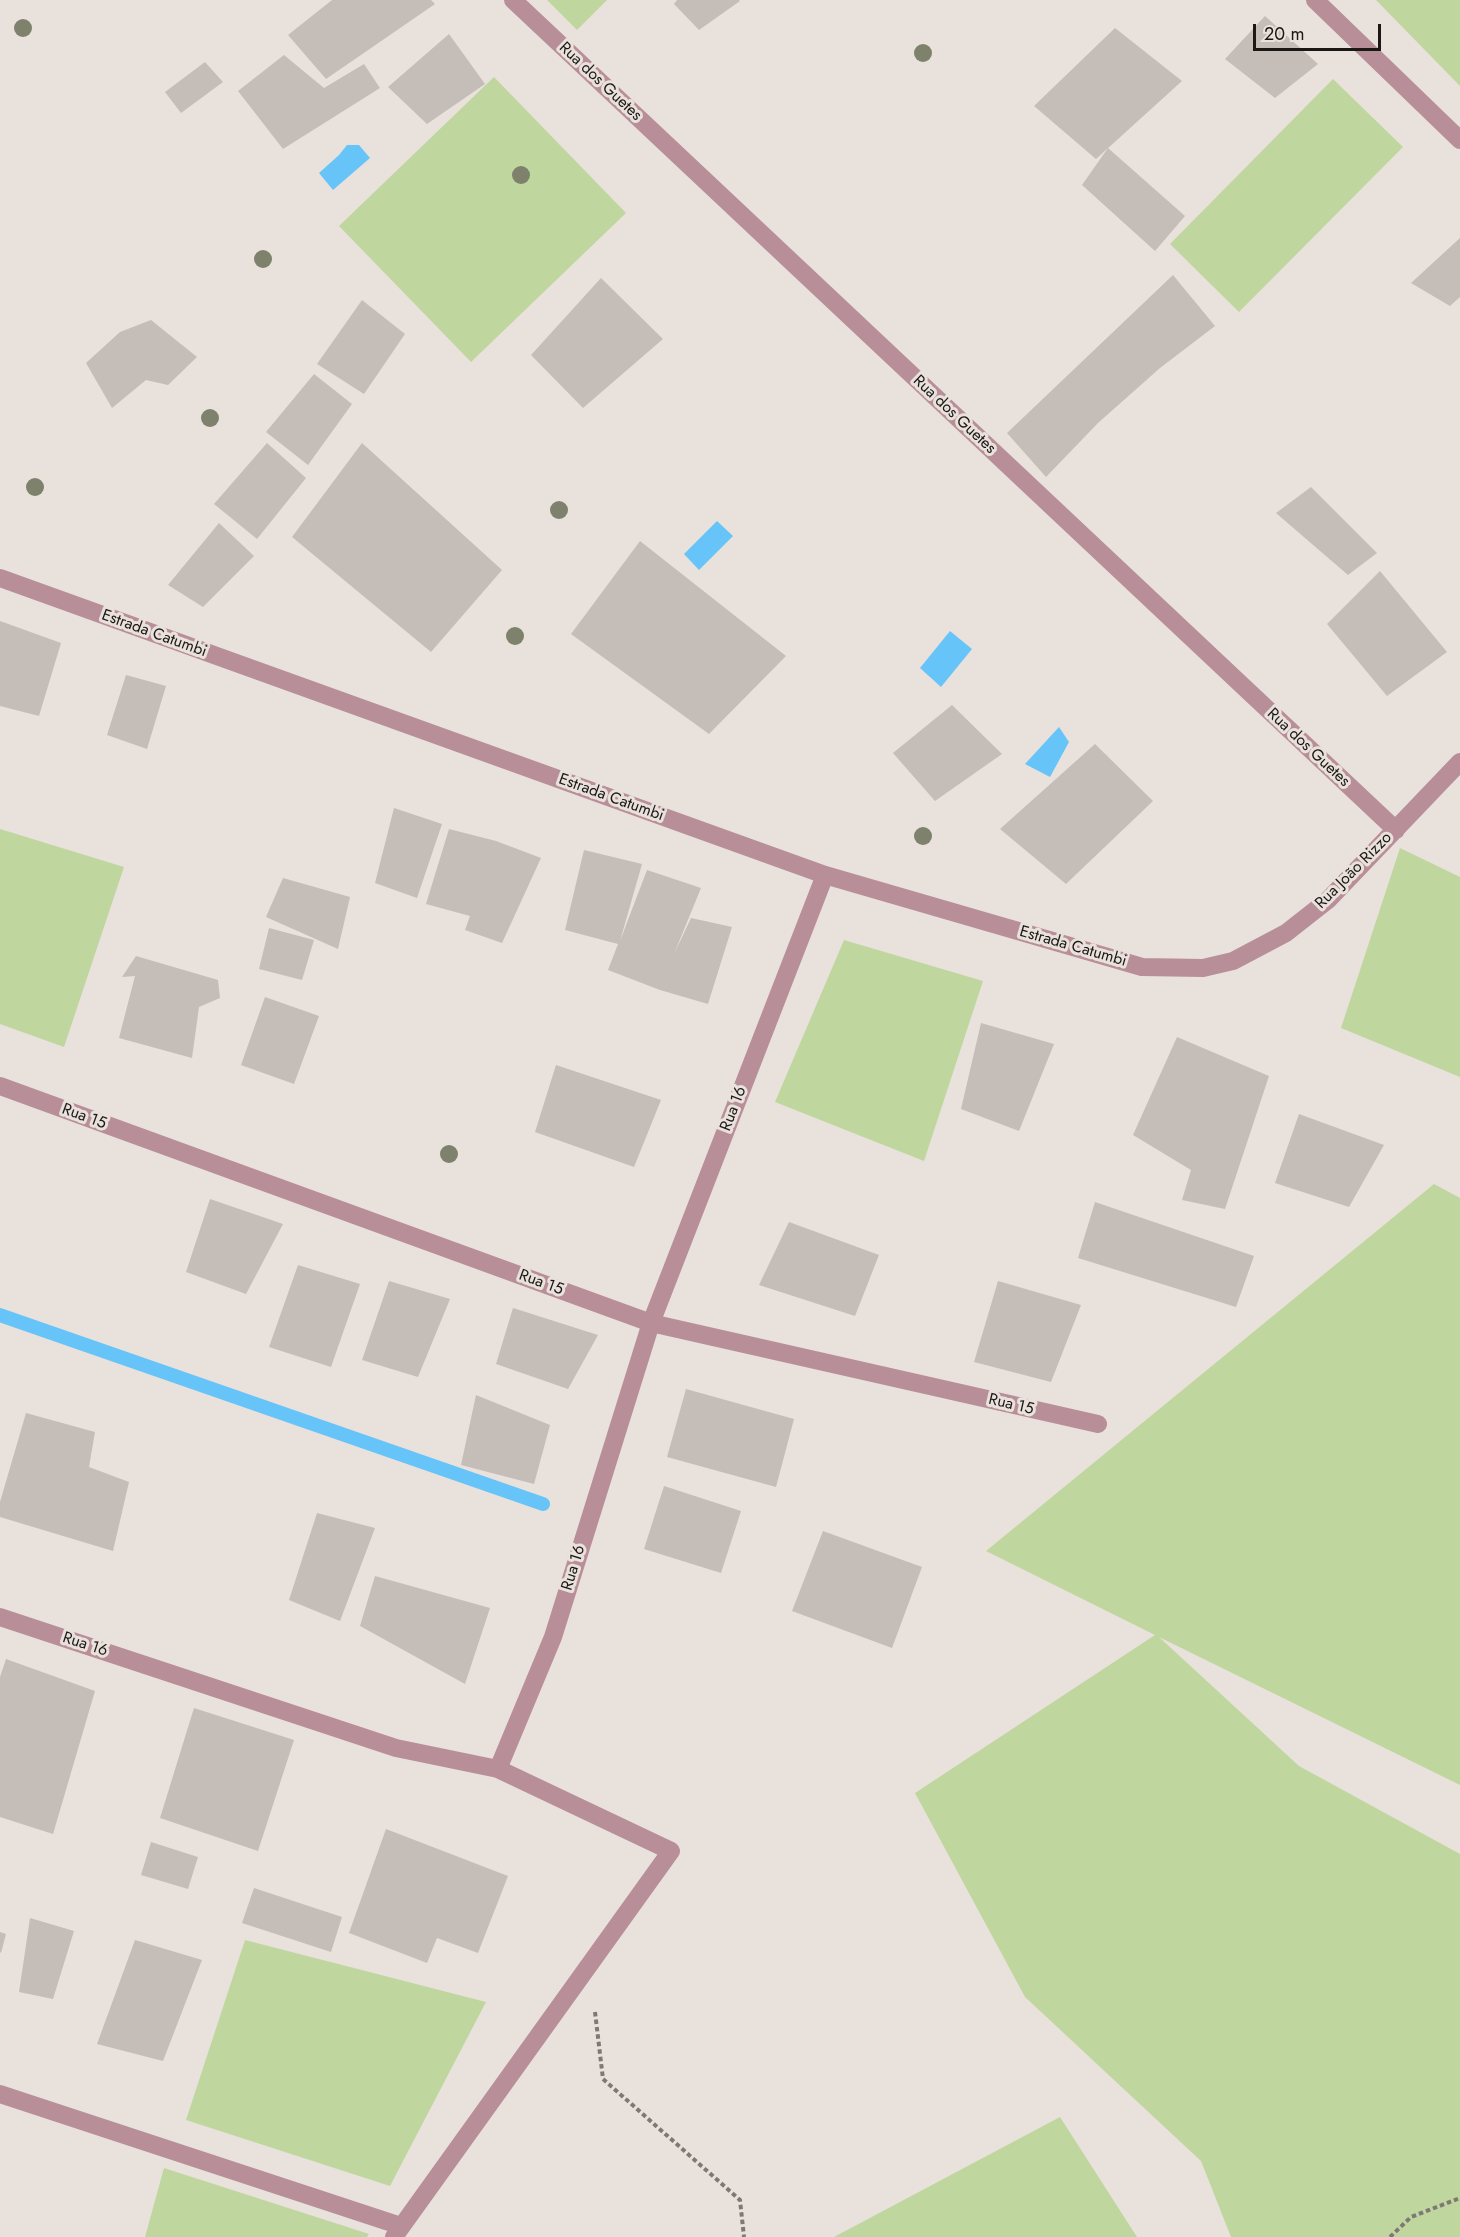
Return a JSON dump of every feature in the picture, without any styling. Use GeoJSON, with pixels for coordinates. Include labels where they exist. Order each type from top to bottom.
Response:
{"type":"FeatureCollection","features":[{"type":"Feature","properties":{"kind":"street","name":"Rua dos Guetes"},"geometry":{"type":"LineString","coordinates":[[513,0],[1396,830]]}},
{"type":"Feature","properties":{"kind":"street"},"geometry":{"type":"LineString","coordinates":[[1315,0],[1460,140]]}},
{"type":"Feature","properties":{"kind":"street","name":"Estrada Catumbi"},"geometry":{"type":"LineString","coordinates":[[0,578],[825,875],[1142,967],[1203,968],[1233,961]]}},
{"type":"Feature","properties":{"kind":"street","name":"Rua João Rizzo"},"geometry":{"type":"LineString","coordinates":[[1233,961],[1286,933],[1328,900],[1460,762]]}},
{"type":"Feature","properties":{"kind":"street","name":"Rua 16"},"geometry":{"type":"LineString","coordinates":[[0,1617],[396,1748],[498,1769],[553,1637],[651,1323],[825,875]]}},
{"type":"Feature","properties":{"kind":"street","name":"Rua 15"},"geometry":{"type":"LineString","coordinates":[[0,1086],[651,1323],[1098,1424]]}},
{"type":"Feature","properties":{"kind":"street"},"geometry":{"type":"LineString","coordinates":[[0,2094],[397,2231],[670,1851],[498,1769]]}},
{"type":"Feature","properties":{"kind":"path"},"geometry":{"type":"LineString","coordinates":[[589,1964],[603,2079],[740,2200],[744,2237]]}},
{"type":"Feature","properties":{"kind":"path"},"geometry":{"type":"LineString","coordinates":[[1390,2237],[1411,2217],[1460,2198]]}},
{"type":"Feature","properties":{"kind":"green space"},"geometry":{"type":"Polygon","coordinates":[[[547,0],[607,0],[577,30],[547,0]]]}},
{"type":"Feature","properties":{"kind":"green space"},"geometry":{"type":"Polygon","coordinates":[[[1376,0],[1460,0],[1460,86],[1376,0]]]}},
{"type":"Feature","properties":{"kind":"green space"},"geometry":{"type":"Polygon","coordinates":[[[494,77],[626,213],[471,362],[339,226],[494,77]]]}},
{"type":"Feature","properties":{"kind":"green space"},"geometry":{"type":"Polygon","coordinates":[[[1333,79],[1403,147],[1239,312],[1170,244],[1333,79]]]}},
{"type":"Feature","properties":{"kind":"green space"},"geometry":{"type":"Polygon","coordinates":[[[0,829],[124,867],[64,1047],[0,1024],[0,829]]]}},
{"type":"Feature","properties":{"kind":"green space"},"geometry":{"type":"Polygon","coordinates":[[[1400,848],[1460,877],[1460,1077],[1341,1028],[1400,848]]]}},
{"type":"Feature","properties":{"kind":"green space"},"geometry":{"type":"Polygon","coordinates":[[[844,940],[983,981],[924,1161],[775,1102],[844,940]]]}},
{"type":"Feature","properties":{"kind":"green space"},"geometry":{"type":"Polygon","coordinates":[[[1434,1184],[1460,1198],[1460,1785],[1159,1637],[1299,1766],[1460,1854],[1460,2237],[1231,2237],[1201,2161],[1025,1997],[915,1793],[1155,1635],[986,1551],[1434,1184]]]}},
{"type":"Feature","properties":{"kind":"green space"},"geometry":{"type":"Polygon","coordinates":[[[245,1940],[486,2002],[390,2186],[186,2120],[245,1940]]]}},
{"type":"Feature","properties":{"kind":"green space"},"geometry":{"type":"Polygon","coordinates":[[[1060,2117],[1137,2237],[834,2237],[1060,2117]]]}},
{"type":"Feature","properties":{"kind":"green space"},"geometry":{"type":"Polygon","coordinates":[[[164,2168],[369,2234],[367,2237],[145,2237],[164,2168]]]}},
{"type":"Feature","properties":{"kind":"water"},"geometry":{"type":"Polygon","coordinates":[[[347,145],[359,145],[370,158],[333,190],[319,173],[347,145]]]}},
{"type":"Feature","properties":{"kind":"water"},"geometry":{"type":"Polygon","coordinates":[[[717,521],[733,536],[699,570],[684,554],[717,521]]]}},
{"type":"Feature","properties":{"kind":"water"},"geometry":{"type":"Polygon","coordinates":[[[950,631],[972,649],[941,687],[920,668],[950,631]]]}},
{"type":"Feature","properties":{"kind":"water"},"geometry":{"type":"Polygon","coordinates":[[[1059,727],[1069,742],[1050,777],[1025,764],[1059,727]]]}},
{"type":"Feature","properties":{"kind":"building"},"geometry":{"type":"Polygon","coordinates":[[[332,0],[431,0],[435,4],[326,79],[288,35],[332,0]]]}},
{"type":"Feature","properties":{"kind":"building"},"geometry":{"type":"Polygon","coordinates":[[[677,0],[740,1],[699,30],[674,4],[677,0]]]}},
{"type":"Feature","properties":{"kind":"building"},"geometry":{"type":"Polygon","coordinates":[[[1265,16],[1318,64],[1275,98],[1225,59],[1265,16]]]}},
{"type":"Feature","properties":{"kind":"building"},"geometry":{"type":"Polygon","coordinates":[[[1115,28],[1182,81],[1096,159],[1034,106],[1115,28]]]}},
{"type":"Feature","properties":{"kind":"building"},"geometry":{"type":"Polygon","coordinates":[[[449,34],[485,84],[427,124],[388,87],[449,34]]]}},
{"type":"Feature","properties":{"kind":"building"},"geometry":{"type":"Polygon","coordinates":[[[284,55],[324,88],[364,64],[380,88],[283,149],[238,91],[284,55]]]}},
{"type":"Feature","properties":{"kind":"building"},"geometry":{"type":"Polygon","coordinates":[[[205,62],[223,82],[181,113],[165,92],[205,62]]]}},
{"type":"Feature","properties":{"kind":"building"},"geometry":{"type":"Polygon","coordinates":[[[1108,148],[1185,216],[1155,251],[1082,185],[1108,148]]]}},
{"type":"Feature","properties":{"kind":"building"},"geometry":{"type":"Polygon","coordinates":[[[1460,238],[1460,297],[1450,306],[1411,283],[1460,238]]]}},
{"type":"Feature","properties":{"kind":"building"},"geometry":{"type":"Polygon","coordinates":[[[1173,275],[1215,326],[1160,368],[1098,423],[1046,477],[1007,433],[1173,275]]]}},
{"type":"Feature","properties":{"kind":"building"},"geometry":{"type":"Polygon","coordinates":[[[601,278],[663,339],[583,408],[531,355],[601,278]]]}},
{"type":"Feature","properties":{"kind":"building"},"geometry":{"type":"Polygon","coordinates":[[[362,300],[405,334],[364,394],[317,364],[362,300]]]}},
{"type":"Feature","properties":{"kind":"building"},"geometry":{"type":"Polygon","coordinates":[[[151,320],[197,357],[168,385],[146,380],[112,408],[86,363],[120,332],[151,320]]]}},
{"type":"Feature","properties":{"kind":"building"},"geometry":{"type":"Polygon","coordinates":[[[314,374],[352,404],[308,465],[266,432],[314,374]]]}},
{"type":"Feature","properties":{"kind":"building"},"geometry":{"type":"Polygon","coordinates":[[[267,443],[306,478],[257,539],[214,504],[267,443]]]}},
{"type":"Feature","properties":{"kind":"building"},"geometry":{"type":"Polygon","coordinates":[[[362,443],[502,570],[431,652],[292,537],[362,443]]]}},
{"type":"Feature","properties":{"kind":"building"},"geometry":{"type":"Polygon","coordinates":[[[1311,487],[1377,553],[1348,575],[1276,513],[1311,487]]]}},
{"type":"Feature","properties":{"kind":"building"},"geometry":{"type":"Polygon","coordinates":[[[219,523],[254,556],[203,607],[168,585],[219,523]]]}},
{"type":"Feature","properties":{"kind":"building"},"geometry":{"type":"Polygon","coordinates":[[[640,541],[786,656],[709,734],[571,634],[640,541]]]}},
{"type":"Feature","properties":{"kind":"building"},"geometry":{"type":"Polygon","coordinates":[[[1380,571],[1447,652],[1387,696],[1327,624],[1380,571]]]}},
{"type":"Feature","properties":{"kind":"building"},"geometry":{"type":"Polygon","coordinates":[[[0,621],[61,643],[39,716],[0,706],[0,621]]]}},
{"type":"Feature","properties":{"kind":"building"},"geometry":{"type":"Polygon","coordinates":[[[126,675],[166,686],[147,749],[107,735],[126,675]]]}},
{"type":"Feature","properties":{"kind":"building"},"geometry":{"type":"Polygon","coordinates":[[[952,705],[1002,754],[935,801],[893,753],[952,705]]]}},
{"type":"Feature","properties":{"kind":"building"},"geometry":{"type":"Polygon","coordinates":[[[1095,744],[1153,801],[1066,884],[1000,829],[1095,744]]]}},
{"type":"Feature","properties":{"kind":"building"},"geometry":{"type":"Polygon","coordinates":[[[394,808],[442,824],[417,898],[375,883],[394,808]]]}},
{"type":"Feature","properties":{"kind":"building"},"geometry":{"type":"Polygon","coordinates":[[[449,829],[496,841],[541,858],[502,943],[465,930],[470,916],[426,904],[449,829]]]}},
{"type":"Feature","properties":{"kind":"building"},"geometry":{"type":"Polygon","coordinates":[[[584,850],[642,864],[620,941],[647,870],[701,888],[674,954],[691,918],[732,927],[708,1004],[660,990],[608,970],[618,944],[565,930],[584,850]]]}},
{"type":"Feature","properties":{"kind":"building"},"geometry":{"type":"Polygon","coordinates":[[[283,878],[350,897],[338,949],[266,917],[283,878]]]}},
{"type":"Feature","properties":{"kind":"building"},"geometry":{"type":"Polygon","coordinates":[[[269,928],[314,940],[302,980],[259,969],[269,928]]]}},
{"type":"Feature","properties":{"kind":"building"},"geometry":{"type":"Polygon","coordinates":[[[136,956],[218,980],[220,998],[199,1007],[192,1058],[119,1038],[135,976],[122,977],[136,956]]]}},
{"type":"Feature","properties":{"kind":"building"},"geometry":{"type":"Polygon","coordinates":[[[265,997],[319,1016],[294,1084],[241,1065],[265,997]]]}},
{"type":"Feature","properties":{"kind":"building"},"geometry":{"type":"Polygon","coordinates":[[[981,1023],[1054,1044],[1019,1131],[961,1109],[981,1023]]]}},
{"type":"Feature","properties":{"kind":"building"},"geometry":{"type":"Polygon","coordinates":[[[1177,1037],[1269,1076],[1225,1209],[1182,1200],[1191,1170],[1133,1135],[1177,1037]]]}},
{"type":"Feature","properties":{"kind":"building"},"geometry":{"type":"Polygon","coordinates":[[[556,1065],[661,1100],[634,1167],[535,1132],[556,1065]]]}},
{"type":"Feature","properties":{"kind":"building"},"geometry":{"type":"Polygon","coordinates":[[[1299,1114],[1384,1145],[1349,1207],[1275,1183],[1299,1114]]]}},
{"type":"Feature","properties":{"kind":"building"},"geometry":{"type":"Polygon","coordinates":[[[210,1199],[283,1224],[246,1294],[186,1272],[210,1199]]]}},
{"type":"Feature","properties":{"kind":"building"},"geometry":{"type":"Polygon","coordinates":[[[1095,1202],[1254,1256],[1236,1307],[1078,1258],[1095,1202]]]}},
{"type":"Feature","properties":{"kind":"building"},"geometry":{"type":"Polygon","coordinates":[[[789,1222],[879,1255],[855,1316],[759,1285],[789,1222]]]}},
{"type":"Feature","properties":{"kind":"building"},"geometry":{"type":"Polygon","coordinates":[[[298,1265],[360,1284],[331,1367],[269,1347],[298,1265]]]}},
{"type":"Feature","properties":{"kind":"building"},"geometry":{"type":"Polygon","coordinates":[[[389,1281],[450,1299],[418,1377],[362,1360],[389,1281]]]}},
{"type":"Feature","properties":{"kind":"building"},"geometry":{"type":"Polygon","coordinates":[[[998,1281],[1081,1305],[1051,1382],[974,1362],[998,1281]]]}},
{"type":"Feature","properties":{"kind":"building"},"geometry":{"type":"Polygon","coordinates":[[[513,1308],[598,1335],[568,1389],[496,1364],[513,1308]]]}},
{"type":"Feature","properties":{"kind":"building"},"geometry":{"type":"Polygon","coordinates":[[[686,1389],[794,1419],[776,1487],[667,1457],[686,1389]]]}},
{"type":"Feature","properties":{"kind":"building"},"geometry":{"type":"Polygon","coordinates":[[[476,1395],[550,1425],[534,1484],[461,1465],[476,1395]]]}},
{"type":"Feature","properties":{"kind":"building"},"geometry":{"type":"Polygon","coordinates":[[[26,1413],[95,1432],[89,1467],[129,1482],[113,1551],[0,1517],[0,1502],[26,1413]]]}},
{"type":"Feature","properties":{"kind":"building"},"geometry":{"type":"Polygon","coordinates":[[[664,1486],[741,1511],[721,1573],[644,1549],[664,1486]]]}},
{"type":"Feature","properties":{"kind":"building"},"geometry":{"type":"Polygon","coordinates":[[[317,1513],[375,1528],[340,1621],[289,1600],[317,1513]]]}},
{"type":"Feature","properties":{"kind":"building"},"geometry":{"type":"Polygon","coordinates":[[[823,1531],[922,1567],[892,1648],[792,1611],[823,1531]]]}},
{"type":"Feature","properties":{"kind":"building"},"geometry":{"type":"Polygon","coordinates":[[[375,1576],[490,1608],[465,1684],[360,1626],[375,1576]]]}},
{"type":"Feature","properties":{"kind":"building"},"geometry":{"type":"Polygon","coordinates":[[[6,1659],[95,1691],[53,1834],[0,1817],[0,1677],[6,1659]]]}},
{"type":"Feature","properties":{"kind":"building"},"geometry":{"type":"Polygon","coordinates":[[[194,1708],[294,1740],[258,1851],[160,1818],[194,1708]]]}},
{"type":"Feature","properties":{"kind":"building"},"geometry":{"type":"Polygon","coordinates":[[[386,1829],[508,1876],[478,1953],[437,1938],[427,1963],[349,1933],[386,1829]]]}},
{"type":"Feature","properties":{"kind":"building"},"geometry":{"type":"Polygon","coordinates":[[[151,1842],[198,1857],[188,1889],[141,1875],[151,1842]]]}},
{"type":"Feature","properties":{"kind":"building"},"geometry":{"type":"Polygon","coordinates":[[[254,1888],[342,1917],[331,1952],[242,1923],[254,1888]]]}},
{"type":"Feature","properties":{"kind":"building"},"geometry":{"type":"Polygon","coordinates":[[[30,1918],[74,1931],[53,1999],[19,1992],[30,1918]]]}},
{"type":"Feature","properties":{"kind":"building"},"geometry":{"type":"Polygon","coordinates":[[[0,1932],[6,1934],[1,1953],[0,1952],[0,1932]]]}},
{"type":"Feature","properties":{"kind":"building"},"geometry":{"type":"Polygon","coordinates":[[[135,1940],[202,1960],[163,2061],[97,2044],[135,1940]]]}},
{"type":"Feature","properties":{"kind":"waterway"},"geometry":{"type":"LineString","coordinates":[[0,1315],[543,1504]]}}]}
